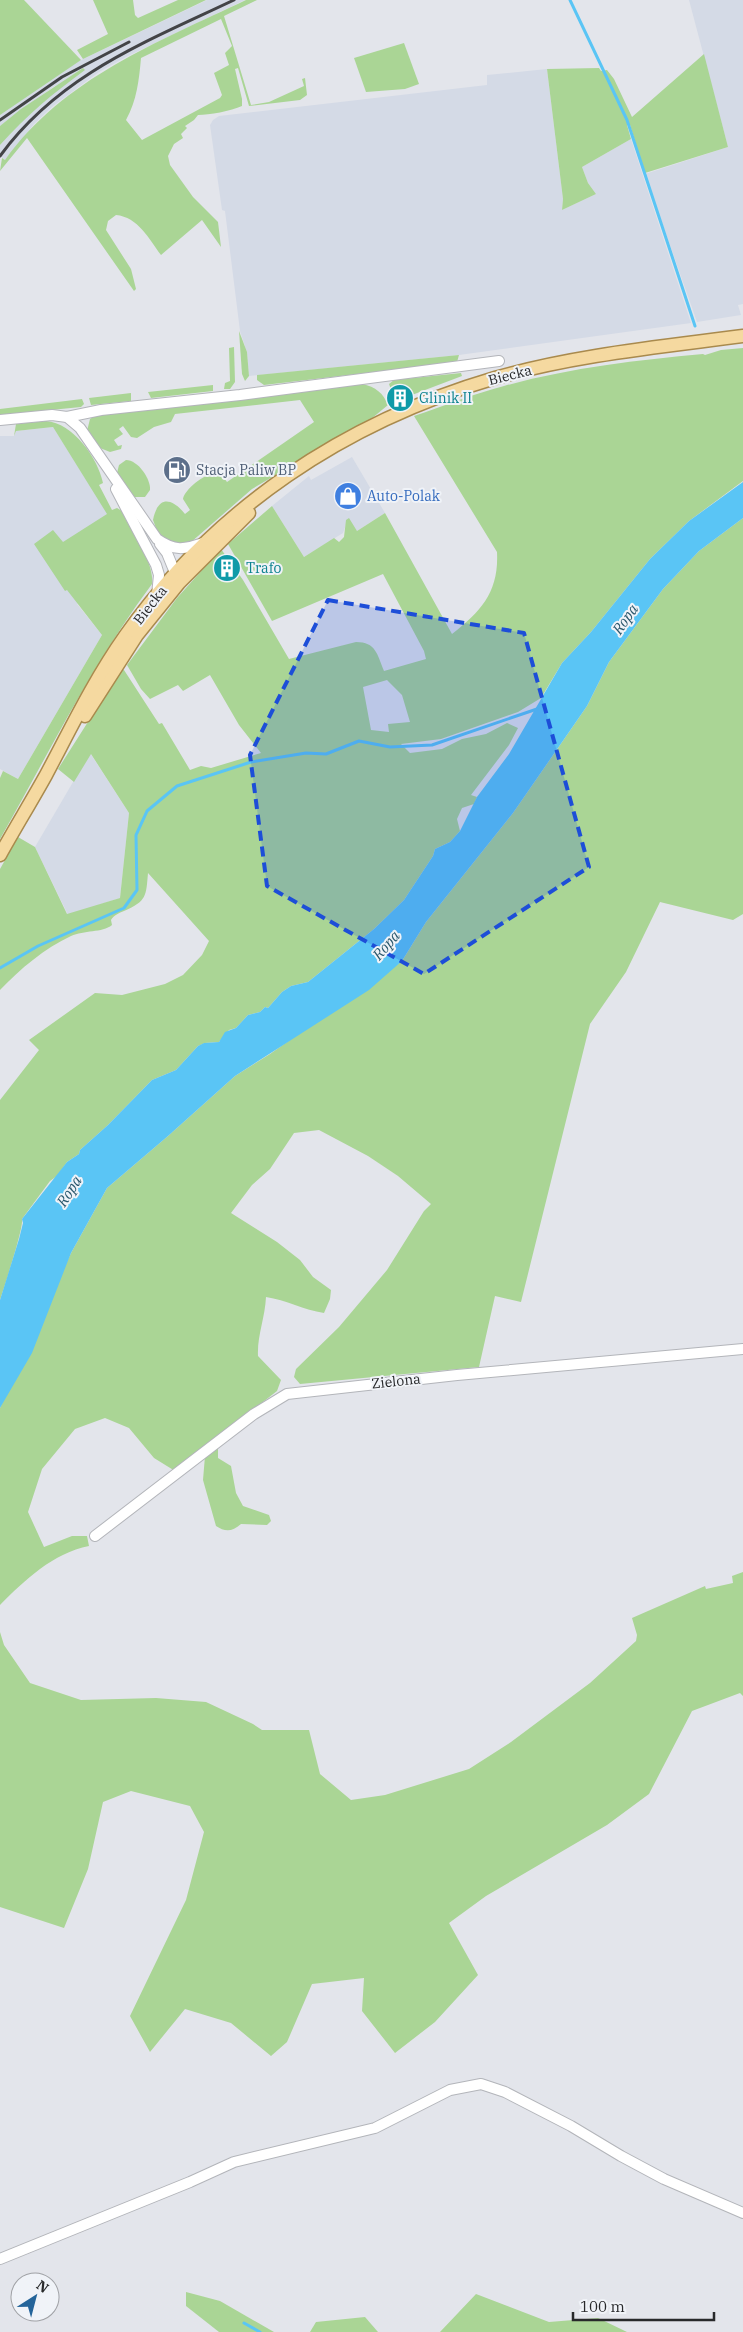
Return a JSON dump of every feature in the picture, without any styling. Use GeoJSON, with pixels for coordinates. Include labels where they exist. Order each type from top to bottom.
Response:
{"type":"FeatureCollection","features":[{"type":"Feature","properties":{"kind":"main road","name":"Biecka"},"geometry":{"type":"LineString","coordinates":[[0,855],[46,774],[137,635],[177,578],[204,543],[281,478],[390,417],[454,391],[537,368],[652,348],[743,336]]}},
{"type":"Feature","properties":{"kind":"main road","name":"Biecka"},"geometry":{"type":"LineString","coordinates":[[46,774],[64,736],[95,684],[125,637],[156,595],[177,578],[189,572],[220,540],[296,471]]}},
{"type":"Feature","properties":{"kind":"street"},"geometry":{"type":"LineString","coordinates":[[0,420],[52,415],[67,417],[101,410],[240,395],[499,361]]}},
{"type":"Feature","properties":{"kind":"street"},"geometry":{"type":"LineString","coordinates":[[67,417],[80,428],[110,474],[157,539],[177,578]]}},
{"type":"Feature","properties":{"kind":"street"},"geometry":{"type":"LineString","coordinates":[[110,474],[160,575],[156,595]]}},
{"type":"Feature","properties":{"kind":"street"},"geometry":{"type":"LineString","coordinates":[[157,539],[168,547],[179,550],[204,543]]}},
{"type":"Feature","properties":{"kind":"street"},"geometry":{"type":"LineString","coordinates":[[156,565],[177,578]]}},
{"type":"Feature","properties":{"kind":"street","name":"Zielona"},"geometry":{"type":"LineString","coordinates":[[95,1536],[254,1414],[288,1394],[457,1375],[743,1349]]}},
{"type":"Feature","properties":{"kind":"street"},"geometry":{"type":"LineString","coordinates":[[0,2259],[182,2186],[234,2162],[375,2128],[450,2090],[481,2084],[504,2092],[571,2126],[620,2156],[664,2178],[743,2213]]}},
{"type":"Feature","properties":{"kind":"highlighted area"},"geometry":{"type":"Polygon","coordinates":[[[328,600],[524,633],[589,867],[424,974],[267,886],[250,755],[328,600]]]}},
{"type":"Feature","properties":{"kind":"shaded area"},"geometry":{"type":"Polygon","coordinates":[[[207,0],[245,0],[128,56],[99,72],[53,106],[34,124],[5,160],[0,156],[0,145],[56,85],[0,126],[0,115],[16,102],[77,62],[207,0]]]}},
{"type":"Feature","properties":{"kind":"shaded area"},"geometry":{"type":"Polygon","coordinates":[[[689,0],[743,0],[743,304],[738,305],[741,315],[697,322],[645,174],[728,147],[689,0]]]}},
{"type":"Feature","properties":{"kind":"shaded area"},"geometry":{"type":"Polygon","coordinates":[[[547,69],[563,199],[562,210],[596,194],[588,183],[582,167],[631,139],[691,323],[459,355],[249,376],[247,352],[240,331],[225,211],[222,210],[210,125],[213,120],[219,116],[487,85],[487,75],[547,69]]]}},
{"type":"Feature","properties":{"kind":"shaded area"},"geometry":{"type":"Polygon","coordinates":[[[53,427],[149,579],[77,604],[102,635],[18,779],[0,769],[0,436],[14,436],[16,431],[53,427]]]}},
{"type":"Feature","properties":{"kind":"shaded area"},"geometry":{"type":"Polygon","coordinates":[[[352,457],[385,513],[357,531],[348,519],[343,533],[304,557],[272,506],[309,476],[311,480],[352,457]]]}},
{"type":"Feature","properties":{"kind":"shaded area"},"geometry":{"type":"Polygon","coordinates":[[[90,753],[129,813],[120,898],[68,915],[35,847],[90,753]]]}},
{"type":"Feature","properties":{"kind":"green space"},"geometry":{"type":"Polygon","coordinates":[[[0,0],[24,0],[81,60],[0,115],[0,0]]]}},
{"type":"Feature","properties":{"kind":"green space"},"geometry":{"type":"Polygon","coordinates":[[[93,0],[133,0],[135,15],[138,18],[178,0],[206,0],[83,59],[77,50],[108,34],[93,0]]]}},
{"type":"Feature","properties":{"kind":"green space"},"geometry":{"type":"Polygon","coordinates":[[[246,0],[257,0],[224,16],[251,105],[269,102],[304,86],[302,79],[305,78],[307,95],[300,100],[249,106],[238,68],[235,69],[242,106],[232,110],[198,115],[185,126],[187,128],[181,134],[183,138],[174,144],[168,156],[170,165],[193,197],[218,222],[221,247],[202,220],[161,255],[137,224],[116,215],[108,221],[106,230],[131,269],[136,289],[134,291],[27,138],[0,171],[2,158],[5,160],[29,131],[55,106],[84,84],[147,47],[246,0]],[[221,19],[141,58],[135,97],[126,120],[142,140],[220,98],[222,95],[214,73],[229,65],[225,53],[232,46],[221,19]]]}},
{"type":"Feature","properties":{"kind":"green space"},"geometry":{"type":"Polygon","coordinates":[[[404,43],[419,84],[405,89],[366,92],[354,58],[404,43]]]}},
{"type":"Feature","properties":{"kind":"green space"},"geometry":{"type":"Polygon","coordinates":[[[704,54],[728,147],[645,173],[630,125],[627,125],[631,139],[582,167],[588,183],[596,194],[562,210],[563,199],[547,69],[599,68],[601,71],[607,70],[614,79],[632,117],[704,54]]]}},
{"type":"Feature","properties":{"kind":"green space"},"geometry":{"type":"Polygon","coordinates":[[[83,68],[85,70],[40,105],[0,145],[0,126],[21,109],[83,68]]]}},
{"type":"Feature","properties":{"kind":"green space"},"geometry":{"type":"Polygon","coordinates":[[[239,331],[247,352],[249,376],[245,381],[242,374],[239,331]]]}},
{"type":"Feature","properties":{"kind":"green space"},"geometry":{"type":"Polygon","coordinates":[[[234,347],[235,382],[230,389],[224,389],[225,383],[230,381],[229,348],[234,347]]]}},
{"type":"Feature","properties":{"kind":"green space"},"geometry":{"type":"Polygon","coordinates":[[[743,348],[743,481],[689,521],[650,559],[591,632],[562,663],[541,698],[518,712],[441,739],[401,744],[410,753],[442,749],[462,739],[486,734],[507,723],[518,728],[509,745],[471,795],[477,797],[474,804],[462,808],[457,819],[460,831],[450,842],[435,849],[433,856],[404,900],[374,929],[308,982],[291,986],[282,992],[268,1008],[265,1007],[260,1012],[248,1015],[236,1028],[229,1030],[219,1042],[205,1043],[198,1046],[176,1070],[152,1080],[108,1125],[80,1150],[79,1154],[67,1162],[57,1176],[50,1181],[22,1219],[17,1245],[0,1300],[0,1100],[39,1050],[29,1040],[95,993],[122,995],[165,984],[183,975],[202,955],[209,941],[148,873],[144,897],[137,904],[118,913],[111,920],[112,925],[108,928],[76,934],[61,941],[33,960],[0,990],[0,869],[18,837],[35,847],[67,914],[120,898],[129,813],[91,754],[74,782],[58,769],[121,670],[124,670],[159,724],[162,723],[190,770],[201,766],[211,768],[261,753],[239,725],[210,675],[183,691],[178,685],[150,699],[141,689],[127,665],[177,598],[221,549],[243,580],[289,659],[356,642],[368,644],[375,650],[384,671],[426,659],[424,651],[383,574],[272,621],[228,544],[272,506],[304,557],[334,538],[339,542],[344,537],[346,520],[349,518],[357,531],[385,513],[452,634],[480,608],[492,589],[497,566],[497,552],[414,416],[492,389],[553,374],[628,362],[705,355],[721,350],[743,348]],[[387,680],[363,687],[371,730],[389,732],[388,724],[410,722],[402,695],[387,680]]]}},
{"type":"Feature","properties":{"kind":"green space"},"geometry":{"type":"Polygon","coordinates":[[[459,355],[457,362],[451,363],[264,385],[257,380],[257,375],[459,355]]]}},
{"type":"Feature","properties":{"kind":"green space"},"geometry":{"type":"Polygon","coordinates":[[[461,373],[462,376],[404,398],[402,395],[394,398],[389,384],[394,380],[461,373]]]}},
{"type":"Feature","properties":{"kind":"green space"},"geometry":{"type":"Polygon","coordinates":[[[362,384],[378,391],[388,405],[371,419],[252,489],[190,543],[175,544],[159,536],[153,520],[158,506],[162,503],[170,502],[185,514],[190,510],[183,499],[184,495],[200,479],[218,474],[227,482],[314,422],[300,400],[175,414],[171,422],[154,427],[137,438],[131,437],[123,426],[119,429],[123,434],[114,440],[118,446],[122,445],[121,449],[110,452],[100,448],[87,431],[90,419],[96,415],[362,384]]]}},
{"type":"Feature","properties":{"kind":"green space"},"geometry":{"type":"Polygon","coordinates":[[[213,385],[213,391],[151,398],[148,392],[213,385]]]}},
{"type":"Feature","properties":{"kind":"green space"},"geometry":{"type":"Polygon","coordinates":[[[131,393],[131,401],[91,405],[89,398],[131,393]]]}},
{"type":"Feature","properties":{"kind":"green space"},"geometry":{"type":"Polygon","coordinates":[[[82,399],[84,404],[81,407],[0,415],[0,409],[82,399]]]}},
{"type":"Feature","properties":{"kind":"green space"},"geometry":{"type":"Polygon","coordinates":[[[46,421],[66,428],[83,443],[90,453],[96,463],[103,483],[99,485],[112,510],[117,508],[122,511],[142,547],[150,567],[152,584],[130,614],[90,677],[0,839],[0,778],[3,771],[18,779],[102,635],[67,590],[65,591],[34,544],[53,530],[63,542],[107,514],[53,427],[16,431],[14,436],[16,424],[46,421]]]}},
{"type":"Feature","properties":{"kind":"green space"},"geometry":{"type":"Polygon","coordinates":[[[126,460],[135,463],[146,476],[150,490],[145,497],[133,497],[117,473],[119,465],[126,460]]]}},
{"type":"Feature","properties":{"kind":"green space"},"geometry":{"type":"Polygon","coordinates":[[[743,518],[743,914],[733,920],[660,902],[626,972],[590,1024],[521,1302],[495,1296],[479,1367],[300,1384],[294,1377],[296,1369],[339,1327],[387,1270],[424,1211],[431,1204],[398,1176],[368,1156],[319,1130],[294,1133],[270,1169],[252,1185],[231,1213],[277,1242],[300,1260],[313,1277],[331,1290],[330,1299],[324,1313],[266,1297],[258,1356],[281,1380],[277,1391],[175,1471],[154,1458],[129,1428],[105,1418],[75,1429],[42,1469],[28,1512],[44,1547],[72,1536],[87,1536],[89,1546],[52,1561],[19,1586],[0,1605],[0,1408],[71,1253],[107,1188],[235,1076],[270,1054],[402,961],[426,922],[513,813],[587,706],[609,662],[663,589],[699,551],[743,518]]]}},
{"type":"Feature","properties":{"kind":"green space"},"geometry":{"type":"Polygon","coordinates":[[[218,1445],[218,1458],[231,1466],[236,1493],[243,1506],[269,1515],[271,1521],[267,1525],[241,1524],[235,1529],[228,1530],[216,1526],[203,1480],[205,1456],[218,1445]]]}},
{"type":"Feature","properties":{"kind":"green space"},"geometry":{"type":"Polygon","coordinates":[[[743,1572],[743,1696],[740,1693],[692,1711],[649,1794],[607,1825],[486,1896],[449,1923],[478,1975],[435,2022],[395,2053],[362,2011],[364,1978],[312,1984],[287,2042],[271,2056],[231,2023],[185,2009],[150,2052],[130,2016],[186,1900],[204,1832],[190,1806],[131,1791],[103,1802],[88,1869],[64,1928],[0,1907],[0,1632],[4,1645],[30,1683],[81,1700],[156,1698],[206,1702],[262,1730],[309,1730],[320,1774],[351,1800],[385,1795],[469,1769],[511,1742],[590,1683],[636,1641],[637,1635],[632,1618],[705,1586],[706,1589],[733,1583],[732,1576],[743,1572]]]}},
{"type":"Feature","properties":{"kind":"green space"},"geometry":{"type":"Polygon","coordinates":[[[186,2292],[220,2301],[274,2332],[219,2332],[186,2306],[186,2292]]]}},
{"type":"Feature","properties":{"kind":"green space"},"geometry":{"type":"Polygon","coordinates":[[[476,2294],[549,2322],[598,2318],[627,2332],[440,2332],[476,2294]]]}},
{"type":"Feature","properties":{"kind":"green space"},"geometry":{"type":"Polygon","coordinates":[[[365,2317],[378,2332],[310,2332],[316,2322],[365,2317]]]}},
{"type":"Feature","properties":{"kind":"water","name":"Ropa"},"geometry":{"type":"Polygon","coordinates":[[[743,482],[743,518],[699,551],[663,589],[609,662],[587,706],[513,813],[426,922],[402,961],[369,990],[235,1076],[107,1188],[71,1253],[32,1353],[0,1408],[0,1300],[19,1239],[23,1223],[22,1219],[67,1162],[79,1154],[80,1150],[108,1125],[152,1080],[176,1070],[198,1046],[204,1043],[219,1042],[225,1032],[236,1028],[248,1015],[260,1012],[265,1007],[268,1008],[282,992],[291,986],[308,982],[374,929],[404,900],[433,856],[435,849],[450,842],[460,831],[477,797],[509,754],[562,663],[591,632],[650,559],[689,521],[743,482]]]}},
{"type":"Feature","properties":{"kind":"waterway"},"geometry":{"type":"LineString","coordinates":[[570,0],[627,120],[695,326]]}},
{"type":"Feature","properties":{"kind":"waterway"},"geometry":{"type":"LineString","coordinates":[[0,968],[38,946],[124,908],[137,890],[136,835],[147,811],[177,786],[251,762],[306,753],[326,754],[359,741],[390,747],[432,745],[537,709]]}},
{"type":"Feature","properties":{"kind":"waterway"},"geometry":{"type":"LineString","coordinates":[[244,2323],[260,2332]]}},
{"type":"Feature","properties":{"kind":"railway"},"geometry":{"type":"LineString","coordinates":[[0,156],[24,127],[49,103],[77,82],[137,46],[234,0]]}},
{"type":"Feature","properties":{"kind":"railway"},"geometry":{"type":"LineString","coordinates":[[0,120],[62,77],[129,42]]}},
{"type":"Feature","properties":{"kind":"place","name":"Glinik II"},"geometry":{"type":"Point","coordinates":[400,398]}},
{"type":"Feature","properties":{"kind":"place","name":"Stacja Paliw BP"},"geometry":{"type":"Point","coordinates":[177,470]}},
{"type":"Feature","properties":{"kind":"place","name":"Auto-Polak"},"geometry":{"type":"Point","coordinates":[348,496]}},
{"type":"Feature","properties":{"kind":"place","name":"Trafo"},"geometry":{"type":"Point","coordinates":[227,568]}}]}
